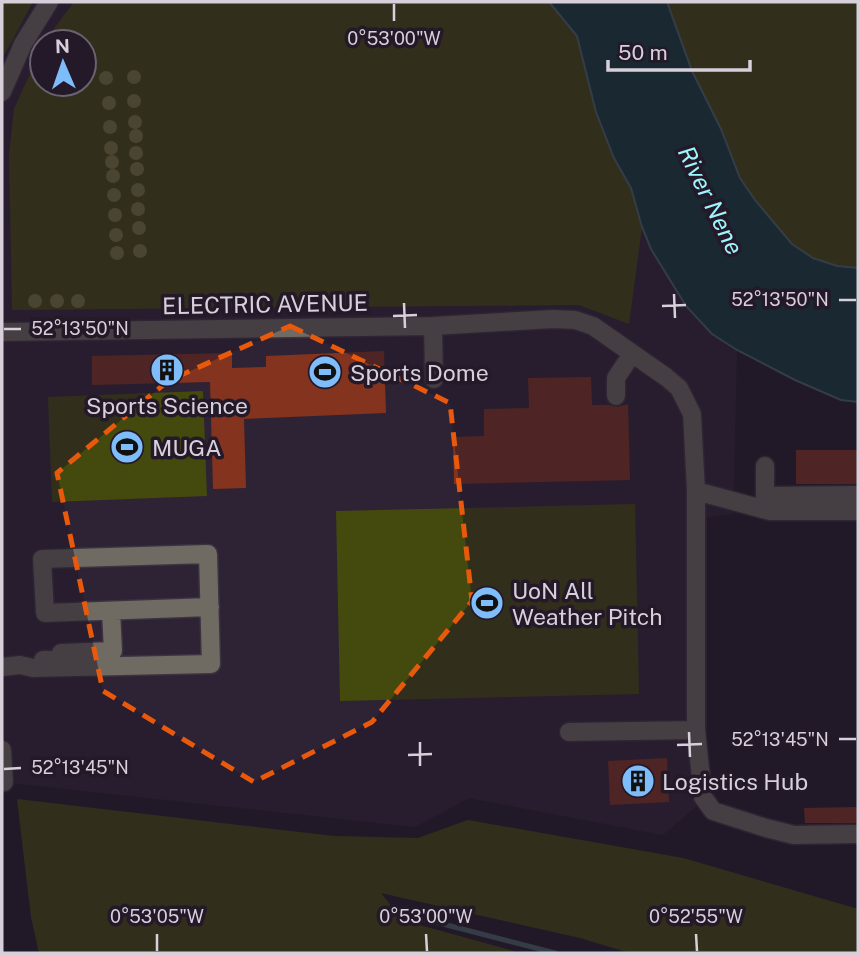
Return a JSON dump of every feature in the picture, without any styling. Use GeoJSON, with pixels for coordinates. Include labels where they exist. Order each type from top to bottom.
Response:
{"type":"FeatureCollection","features":[{"type":"Feature","properties":{"kind":"lane"},"geometry":{"type":"LineString","coordinates":[[2,92],[23,44],[44,9]]}},
{"type":"Feature","properties":{"kind":"lane","name":"ELECTRIC AVENUE"},"geometry":{"type":"LineString","coordinates":[[2,332],[433,326],[575,320],[593,326],[678,388],[688,403],[695,425],[696,730],[703,797],[713,810],[794,835],[858,834]]}},
{"type":"Feature","properties":{"kind":"lane"},"geometry":{"type":"LineString","coordinates":[[433,326],[434,379]]}},
{"type":"Feature","properties":{"kind":"lane"},"geometry":{"type":"LineString","coordinates":[[616,396],[616,378],[632,354]]}},
{"type":"Feature","properties":{"kind":"lane"},"geometry":{"type":"LineString","coordinates":[[765,466],[765,503]]}},
{"type":"Feature","properties":{"kind":"lane"},"geometry":{"type":"LineString","coordinates":[[696,491],[765,503],[858,511]]}},
{"type":"Feature","properties":{"kind":"lane"},"geometry":{"type":"LineString","coordinates":[[765,503],[858,495]]}},
{"type":"Feature","properties":{"kind":"lane"},"geometry":{"type":"LineString","coordinates":[[20,665],[33,668],[211,664],[210,607],[208,554],[43,559],[45,613],[210,607]]}},
{"type":"Feature","properties":{"kind":"lane"},"geometry":{"type":"LineString","coordinates":[[2,667],[20,665],[32,660],[61,660],[61,653],[114,651],[111,611]]}},
{"type":"Feature","properties":{"kind":"lane"},"geometry":{"type":"LineString","coordinates":[[569,732],[696,730]]}},
{"type":"Feature","properties":{"kind":"lane"},"geometry":{"type":"LineString","coordinates":[[2,750],[4,782]]}},
{"type":"Feature","properties":{"kind":"highlighted area"},"geometry":{"type":"Polygon","coordinates":[[[290,326],[450,403],[472,601],[372,722],[254,782],[103,691],[57,473],[168,381],[290,326]]]}},
{"type":"Feature","properties":{"kind":"shaded area"},"geometry":{"type":"Polygon","coordinates":[[[2,2],[549,2],[560,13],[651,249],[686,306],[712,334],[737,350],[733,514],[707,517],[707,797],[663,835],[469,798],[415,827],[2,782],[2,2]]]}},
{"type":"Feature","properties":{"kind":"green space"},"geometry":{"type":"Polygon","coordinates":[[[2,2],[33,2],[2,59],[2,2]]]}},
{"type":"Feature","properties":{"kind":"green space"},"geometry":{"type":"Polygon","coordinates":[[[74,2],[549,2],[577,36],[596,112],[614,158],[631,188],[642,227],[629,324],[579,305],[12,310],[9,155],[14,109],[28,78],[28,98],[98,98],[98,28],[54,28],[74,2]]]}},
{"type":"Feature","properties":{"kind":"green space"},"geometry":{"type":"Polygon","coordinates":[[[667,2],[858,2],[858,268],[837,266],[813,258],[792,244],[755,200],[740,178],[721,129],[692,71],[667,2]]]}},
{"type":"Feature","properties":{"kind":"green space","name":"MUGA"},"geometry":{"type":"Polygon","coordinates":[[[203,391],[207,496],[52,502],[48,397],[203,391]]]}},
{"type":"Feature","properties":{"kind":"green space","name":"UoN All Weather Pitch"},"geometry":{"type":"Polygon","coordinates":[[[635,504],[639,694],[340,701],[336,511],[635,504]]]}},
{"type":"Feature","properties":{"kind":"green space"},"geometry":{"type":"Polygon","coordinates":[[[17,799],[334,836],[418,838],[468,820],[683,858],[858,909],[858,953],[630,953],[580,938],[381,893],[402,920],[521,953],[39,953],[31,917],[17,799]]]}},
{"type":"Feature","properties":{"kind":"water","name":"River Nene"},"geometry":{"type":"Polygon","coordinates":[[[549,2],[667,2],[692,71],[721,129],[740,178],[755,200],[792,244],[813,258],[837,266],[858,268],[858,402],[841,400],[737,350],[712,334],[686,306],[651,249],[631,188],[614,158],[596,112],[577,36],[549,2]]]}},
{"type":"Feature","properties":{"kind":"building"},"geometry":{"type":"Polygon","coordinates":[[[384,351],[386,413],[244,419],[246,488],[213,489],[210,382],[92,385],[92,356],[232,353],[232,368],[266,367],[266,356],[384,351]]]}},
{"type":"Feature","properties":{"kind":"building"},"geometry":{"type":"Polygon","coordinates":[[[591,377],[592,405],[617,407],[628,404],[630,480],[454,484],[453,437],[484,436],[484,409],[529,408],[528,378],[591,377]]]}},
{"type":"Feature","properties":{"kind":"building"},"geometry":{"type":"Polygon","coordinates":[[[796,450],[858,450],[858,484],[796,484],[796,450]]]}},
{"type":"Feature","properties":{"kind":"building","name":"Logistics Hub"},"geometry":{"type":"Polygon","coordinates":[[[667,758],[669,802],[610,805],[608,761],[667,758]]]}},
{"type":"Feature","properties":{"kind":"building"},"geometry":{"type":"Polygon","coordinates":[[[858,807],[858,823],[805,823],[804,808],[858,807]]]}},
{"type":"Feature","properties":{"kind":"waterway"},"geometry":{"type":"LineString","coordinates":[[412,916],[555,953]]}},
{"type":"Feature","properties":{"kind":"place","name":"Sports Science"},"geometry":{"type":"Point","coordinates":[167,370]}},
{"type":"Feature","properties":{"kind":"place","name":"Sports Dome"},"geometry":{"type":"Point","coordinates":[325,372]}},
{"type":"Feature","properties":{"kind":"place","name":"MUGA"},"geometry":{"type":"Point","coordinates":[127,447]}},
{"type":"Feature","properties":{"kind":"place","name":"UoN All Weather Pitch"},"geometry":{"type":"Point","coordinates":[487,603]}},
{"type":"Feature","properties":{"kind":"place","name":"Logistics Hub"},"geometry":{"type":"Point","coordinates":[638,781]}}]}
